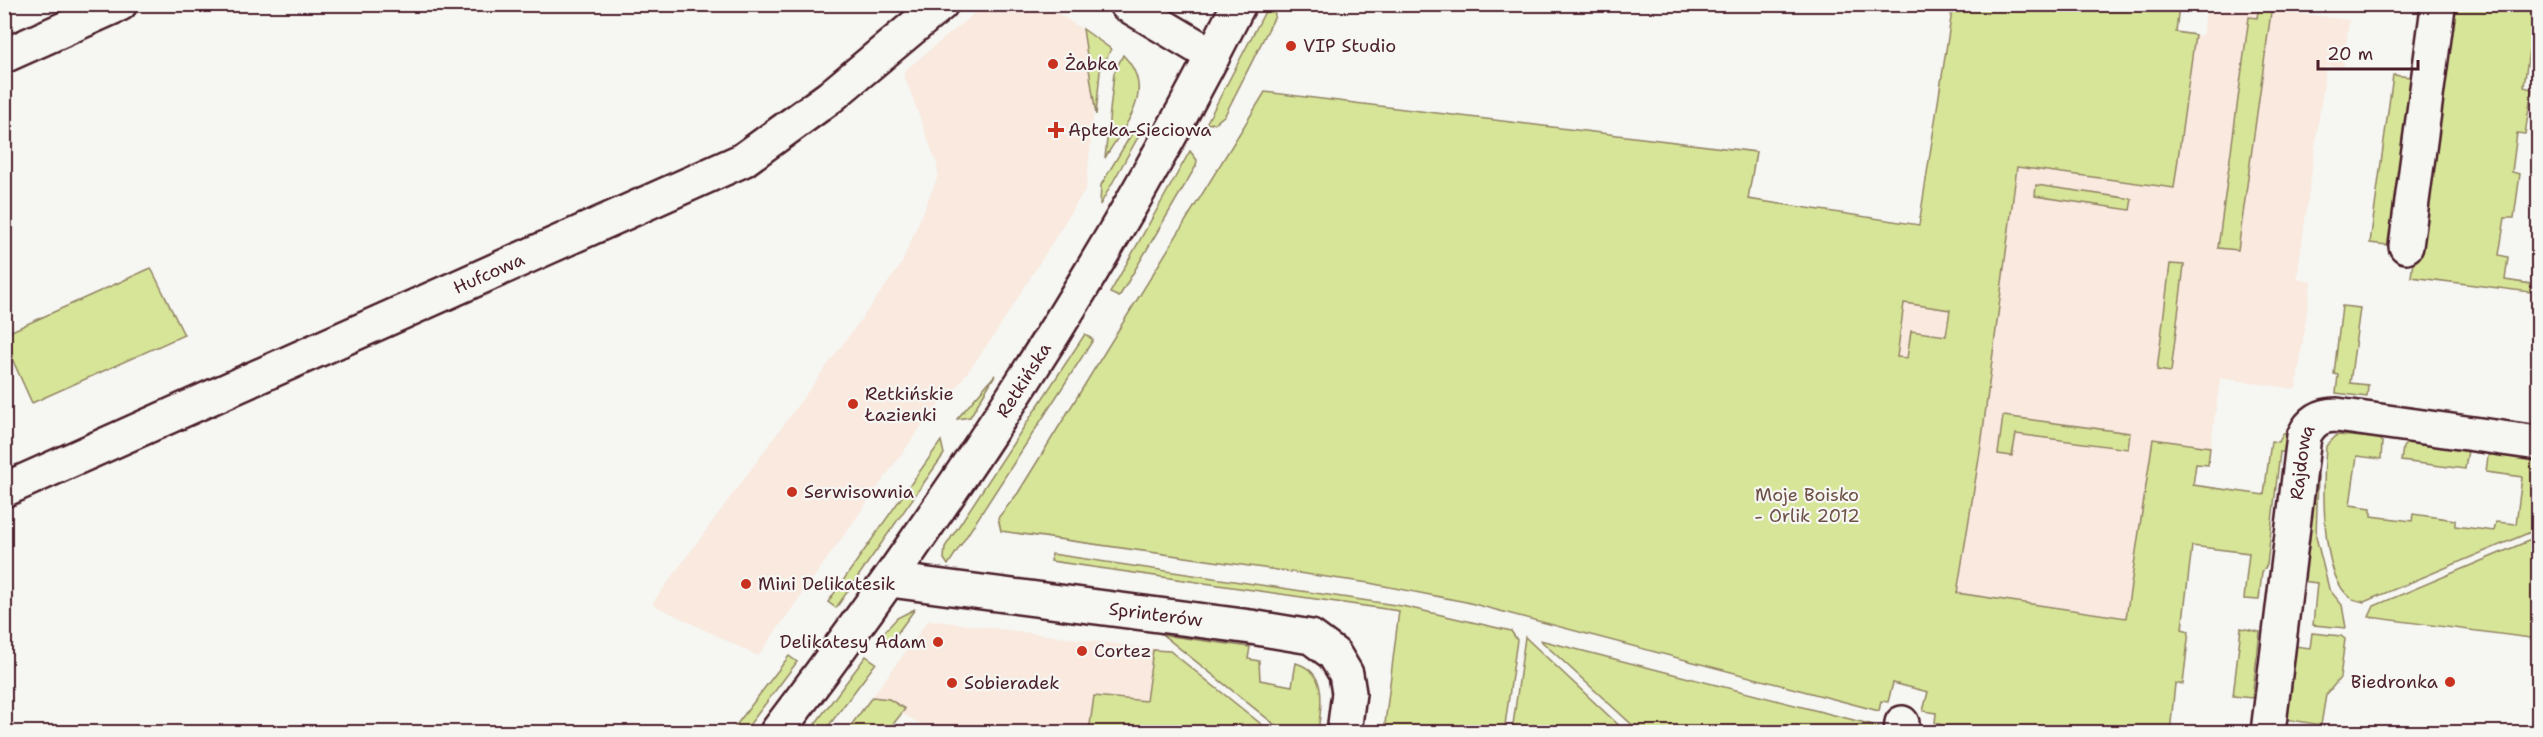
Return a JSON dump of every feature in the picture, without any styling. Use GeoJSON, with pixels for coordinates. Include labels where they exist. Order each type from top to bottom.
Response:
{"type":"FeatureCollection","features":[{"type":"Feature","properties":{"kind":"street"},"geometry":{"type":"LineString","coordinates":[[4,56],[120,4]]}},
{"type":"Feature","properties":{"kind":"street","name":"Hufcowa"},"geometry":{"type":"LineString","coordinates":[[4,490],[743,160],[830,97],[940,4]]}},
{"type":"Feature","properties":{"kind":"street"},"geometry":{"type":"LineString","coordinates":[[1126,4],[1213,56]]}},
{"type":"Feature","properties":{"kind":"street","name":"Retkińska"},"geometry":{"type":"LineString","coordinates":[[777,732],[890,580],[1007,408],[1078,295],[1213,56],[1239,4]]}},
{"type":"Feature","properties":{"kind":"street"},"geometry":{"type":"LineString","coordinates":[[2406,246],[2438,7],[2436,4]]}},
{"type":"Feature","properties":{"kind":"street","name":"Rajdowa"},"geometry":{"type":"LineString","coordinates":[[2268,732],[2302,450],[2307,429],[2321,417],[2337,415],[2538,443]]}},
{"type":"Feature","properties":{"kind":"street","name":"Sprinterów"},"geometry":{"type":"LineString","coordinates":[[890,580],[1251,627],[1311,638],[1334,654],[1346,674],[1349,693],[1344,732]]}},
{"type":"Feature","properties":{"kind":"shaded area"},"geometry":{"type":"Polygon","coordinates":[[[985,5],[1046,5],[1111,49],[1098,70],[1086,188],[997,331],[956,388],[932,411],[758,656],[652,604],[901,265],[938,176],[937,164],[903,72],[985,5]]]}},
{"type":"Feature","properties":{"kind":"shaded area"},"geometry":{"type":"Polygon","coordinates":[[[1952,5],[2179,5],[2176,32],[2202,36],[2207,5],[2252,5],[2271,10],[2349,20],[2343,68],[2326,66],[2297,279],[2311,282],[2296,389],[2220,378],[2208,465],[2196,464],[2193,482],[2154,478],[2128,640],[1684,583],[1748,199],[1919,225],[1952,5]]]}},
{"type":"Feature","properties":{"kind":"shaded area"},"geometry":{"type":"Polygon","coordinates":[[[929,620],[1170,651],[1162,727],[1091,720],[1089,732],[936,732],[872,697],[929,620]]]}},
{"type":"Feature","properties":{"kind":"green space"},"geometry":{"type":"Polygon","coordinates":[[[1269,4],[1274,9],[1275,16],[1225,115],[1215,123],[1206,124],[1269,4]]]}},
{"type":"Feature","properties":{"kind":"green space","name":"Moje Boisko - Orlik 2012"},"geometry":{"type":"Polygon","coordinates":[[[1953,5],[2179,5],[2176,32],[2195,35],[2174,188],[2017,167],[1981,446],[1957,593],[2126,618],[2153,439],[2210,447],[2208,465],[2196,464],[2193,485],[2264,495],[2271,441],[2279,442],[2283,434],[2292,432],[2288,452],[2280,452],[2267,565],[2262,572],[2259,600],[2244,599],[2249,553],[2192,546],[2182,629],[2189,631],[2183,684],[2175,684],[2170,732],[1969,732],[1935,723],[1936,713],[1923,711],[1928,692],[1893,683],[1888,702],[1881,701],[1879,711],[1466,602],[1369,583],[1001,531],[998,518],[1018,493],[1265,92],[1756,152],[1748,199],[1919,225],[1953,5]],[[1904,303],[1897,357],[1907,358],[1911,331],[1946,336],[1950,310],[1904,303]]]}},
{"type":"Feature","properties":{"kind":"green space"},"geometry":{"type":"Polygon","coordinates":[[[2252,5],[2272,5],[2238,250],[2218,248],[2249,17],[2257,18],[2259,7],[2252,5]]]}},
{"type":"Feature","properties":{"kind":"green space"},"geometry":{"type":"Polygon","coordinates":[[[2446,5],[2538,5],[2537,50],[2529,50],[2524,87],[2532,89],[2525,134],[2517,133],[2512,172],[2520,174],[2514,218],[2505,218],[2499,255],[2508,257],[2505,280],[2538,285],[2538,293],[2411,277],[2446,5]]]}},
{"type":"Feature","properties":{"kind":"green space"},"geometry":{"type":"Polygon","coordinates":[[[1083,29],[1111,49],[1100,71],[1096,115],[1083,29]]]}},
{"type":"Feature","properties":{"kind":"green space"},"geometry":{"type":"Polygon","coordinates":[[[1123,55],[1133,68],[1138,82],[1138,94],[1129,120],[1105,158],[1114,73],[1123,55]]]}},
{"type":"Feature","properties":{"kind":"green space"},"geometry":{"type":"Polygon","coordinates":[[[2393,75],[2419,78],[2396,246],[2370,243],[2393,75]]]}},
{"type":"Feature","properties":{"kind":"green space"},"geometry":{"type":"Polygon","coordinates":[[[1142,130],[1100,205],[1101,185],[1132,133],[1142,130]]]}},
{"type":"Feature","properties":{"kind":"green space"},"geometry":{"type":"Polygon","coordinates":[[[1190,151],[1197,160],[1196,166],[1119,297],[1110,293],[1190,151]]]}},
{"type":"Feature","properties":{"kind":"green space"},"geometry":{"type":"Polygon","coordinates":[[[2036,185],[2132,199],[2130,210],[2035,196],[2036,185]]]}},
{"type":"Feature","properties":{"kind":"green space"},"geometry":{"type":"Polygon","coordinates":[[[2170,264],[2184,265],[2171,372],[2157,370],[2170,264]]]}},
{"type":"Feature","properties":{"kind":"green space"},"geometry":{"type":"Polygon","coordinates":[[[151,268],[184,335],[32,403],[5,343],[5,334],[151,268]]]}},
{"type":"Feature","properties":{"kind":"green space"},"geometry":{"type":"Polygon","coordinates":[[[2342,306],[2360,308],[2350,383],[2368,385],[2367,397],[2336,393],[2338,375],[2334,374],[2342,306]]]}},
{"type":"Feature","properties":{"kind":"green space"},"geometry":{"type":"Polygon","coordinates":[[[1085,334],[1093,340],[948,565],[944,559],[945,547],[1085,334]]]}},
{"type":"Feature","properties":{"kind":"green space"},"geometry":{"type":"Polygon","coordinates":[[[995,375],[970,417],[957,419],[995,375]]]}},
{"type":"Feature","properties":{"kind":"green space"},"geometry":{"type":"Polygon","coordinates":[[[2003,416],[2130,433],[2128,449],[2016,434],[2012,456],[1998,454],[2003,416]]]}},
{"type":"Feature","properties":{"kind":"green space"},"geometry":{"type":"Polygon","coordinates":[[[2337,435],[2377,438],[2382,442],[2381,459],[2357,456],[2350,505],[2371,508],[2371,516],[2412,521],[2413,514],[2455,520],[2455,526],[2494,531],[2496,522],[2516,524],[2522,477],[2486,472],[2488,456],[2492,454],[2538,460],[2538,529],[2364,602],[2352,599],[2341,587],[2333,570],[2325,527],[2326,446],[2337,435]]]}},
{"type":"Feature","properties":{"kind":"green space"},"geometry":{"type":"Polygon","coordinates":[[[941,441],[944,454],[836,608],[828,602],[941,441]]]}},
{"type":"Feature","properties":{"kind":"green space"},"geometry":{"type":"Polygon","coordinates":[[[2408,442],[2468,450],[2465,469],[2401,461],[2403,447],[2408,442]]]}},
{"type":"Feature","properties":{"kind":"green space"},"geometry":{"type":"Polygon","coordinates":[[[2314,472],[2318,476],[2316,537],[2329,589],[2342,605],[2346,628],[2313,625],[2317,583],[2302,581],[2314,472]]]}},
{"type":"Feature","properties":{"kind":"green space"},"geometry":{"type":"Polygon","coordinates":[[[2538,537],[2536,576],[2538,575],[2538,639],[2369,617],[2374,606],[2538,537]]]}},
{"type":"Feature","properties":{"kind":"green space"},"geometry":{"type":"Polygon","coordinates":[[[1052,554],[1402,606],[1511,631],[1517,640],[1504,732],[1384,732],[1399,611],[1051,561],[1052,554]]]}},
{"type":"Feature","properties":{"kind":"green space"},"geometry":{"type":"Polygon","coordinates":[[[915,609],[888,646],[878,639],[897,618],[915,609]]]}},
{"type":"Feature","properties":{"kind":"green space"},"geometry":{"type":"Polygon","coordinates":[[[2241,628],[2260,632],[2252,698],[2233,696],[2241,628]]]}},
{"type":"Feature","properties":{"kind":"green space"},"geometry":{"type":"Polygon","coordinates":[[[2312,633],[2341,636],[2345,639],[2340,678],[2326,695],[2321,725],[2285,719],[2295,646],[2310,648],[2312,633]]]}},
{"type":"Feature","properties":{"kind":"green space"},"geometry":{"type":"Polygon","coordinates":[[[1163,635],[1250,647],[1248,659],[1259,661],[1260,680],[1292,686],[1296,663],[1307,668],[1314,674],[1320,692],[1318,732],[1284,732],[1163,635]]]}},
{"type":"Feature","properties":{"kind":"green space"},"geometry":{"type":"Polygon","coordinates":[[[1525,637],[1626,732],[1512,732],[1525,637]]]}},
{"type":"Feature","properties":{"kind":"green space"},"geometry":{"type":"Polygon","coordinates":[[[1540,640],[1877,726],[1881,732],[1640,732],[1540,640]]]}},
{"type":"Feature","properties":{"kind":"green space"},"geometry":{"type":"Polygon","coordinates":[[[1153,650],[1170,651],[1271,732],[1089,732],[1094,696],[1146,701],[1153,650]]]}},
{"type":"Feature","properties":{"kind":"green space"},"geometry":{"type":"Polygon","coordinates":[[[789,656],[797,662],[744,732],[731,732],[789,656]]]}},
{"type":"Feature","properties":{"kind":"green space"},"geometry":{"type":"Polygon","coordinates":[[[866,656],[876,663],[824,732],[809,732],[866,656]]]}},
{"type":"Feature","properties":{"kind":"green space"},"geometry":{"type":"Polygon","coordinates":[[[872,697],[889,699],[905,709],[887,732],[846,732],[872,697]]]}},
{"type":"Feature","properties":{"kind":"place","name":"VIP Studio"},"geometry":{"type":"Point","coordinates":[1291,46]}},
{"type":"Feature","properties":{"kind":"place","name":"Żabka"},"geometry":{"type":"Point","coordinates":[1053,64]}},
{"type":"Feature","properties":{"kind":"place","name":"Apteka-Sieciowa"},"geometry":{"type":"Point","coordinates":[1056,130]}},
{"type":"Feature","properties":{"kind":"place","name":"Retkińskie Łazienki"},"geometry":{"type":"Point","coordinates":[853,404]}},
{"type":"Feature","properties":{"kind":"place","name":"Serwisownia"},"geometry":{"type":"Point","coordinates":[792,492]}},
{"type":"Feature","properties":{"kind":"place","name":"Mini Delikatesik"},"geometry":{"type":"Point","coordinates":[746,584]}},
{"type":"Feature","properties":{"kind":"place","name":"Delikatesy Adam"},"geometry":{"type":"Point","coordinates":[938,642]}},
{"type":"Feature","properties":{"kind":"place","name":"Cortez"},"geometry":{"type":"Point","coordinates":[1082,651]}},
{"type":"Feature","properties":{"kind":"place","name":"Biedronka"},"geometry":{"type":"Point","coordinates":[2450,682]}},
{"type":"Feature","properties":{"kind":"place","name":"Sobieradek"},"geometry":{"type":"Point","coordinates":[952,683]}}]}
